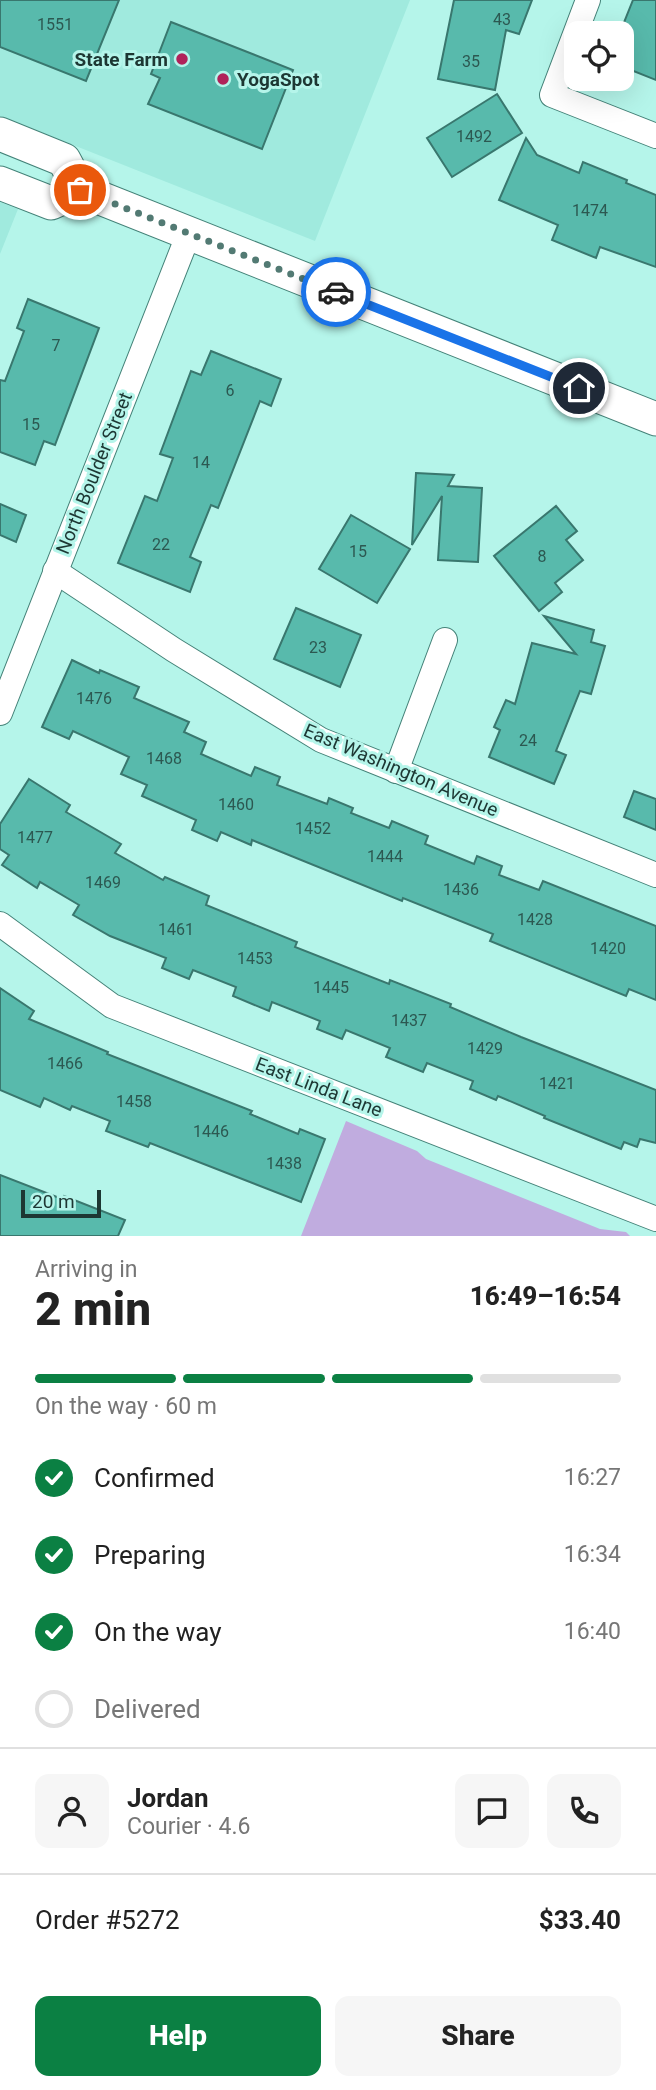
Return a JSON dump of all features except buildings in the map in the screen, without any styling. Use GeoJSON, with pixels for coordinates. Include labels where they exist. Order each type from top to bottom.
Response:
{"type":"FeatureCollection","features":[{"type":"Feature","properties":{"kind":"main road"},"geometry":{"type":"LineString","coordinates":[[0,134],[64,160],[80,190],[656,419]]}},
{"type":"Feature","properties":{"kind":"main road"},"geometry":{"type":"LineString","coordinates":[[0,183],[51,204],[80,190]]}},
{"type":"Feature","properties":{"kind":"street"},"geometry":{"type":"LineString","coordinates":[[588,0],[552,95],[656,136]]}},
{"type":"Feature","properties":{"kind":"street","name":"North Boulder Street"},"geometry":{"type":"LineString","coordinates":[[0,713],[190,233]]}},
{"type":"Feature","properties":{"kind":"street","name":"East Washington Avenue"},"geometry":{"type":"LineString","coordinates":[[55,570],[173,650],[321,740],[656,875]]}},
{"type":"Feature","properties":{"kind":"street"},"geometry":{"type":"LineString","coordinates":[[396,771],[446,640]]}},
{"type":"Feature","properties":{"kind":"street","name":"East Linda Lane"},"geometry":{"type":"LineString","coordinates":[[0,924],[112,1006],[656,1219]]}},
{"type":"Feature","properties":{"kind":"shaded area"},"geometry":{"type":"Polygon","coordinates":[[[0,0],[410,0],[315,241],[0,116],[0,0]]]}},
{"type":"Feature","properties":{"kind":"shaded area"},"geometry":{"type":"Polygon","coordinates":[[[0,202],[18,209],[0,254],[0,202]]]}},
{"type":"Feature","properties":{"kind":"shaded area"},"geometry":{"type":"Polygon","coordinates":[[[346,1121],[417,1151],[426,1159],[600,1229],[626,1232],[630,1236],[301,1236],[346,1121]]]}},
{"type":"Feature","properties":{"kind":"way so far"},"geometry":{"type":"LineString","coordinates":[[80,190],[336,292]]}},
{"type":"Feature","properties":{"kind":"place","name":"State Farm"},"geometry":{"type":"Point","coordinates":[182,59]}},
{"type":"Feature","properties":{"kind":"place","name":"YogaSpot"},"geometry":{"type":"Point","coordinates":[223,79]}},
{"type":"Feature","properties":{"kind":"route"},"geometry":{"type":"LineString","coordinates":[[336,292],[579,388]]}}]}
